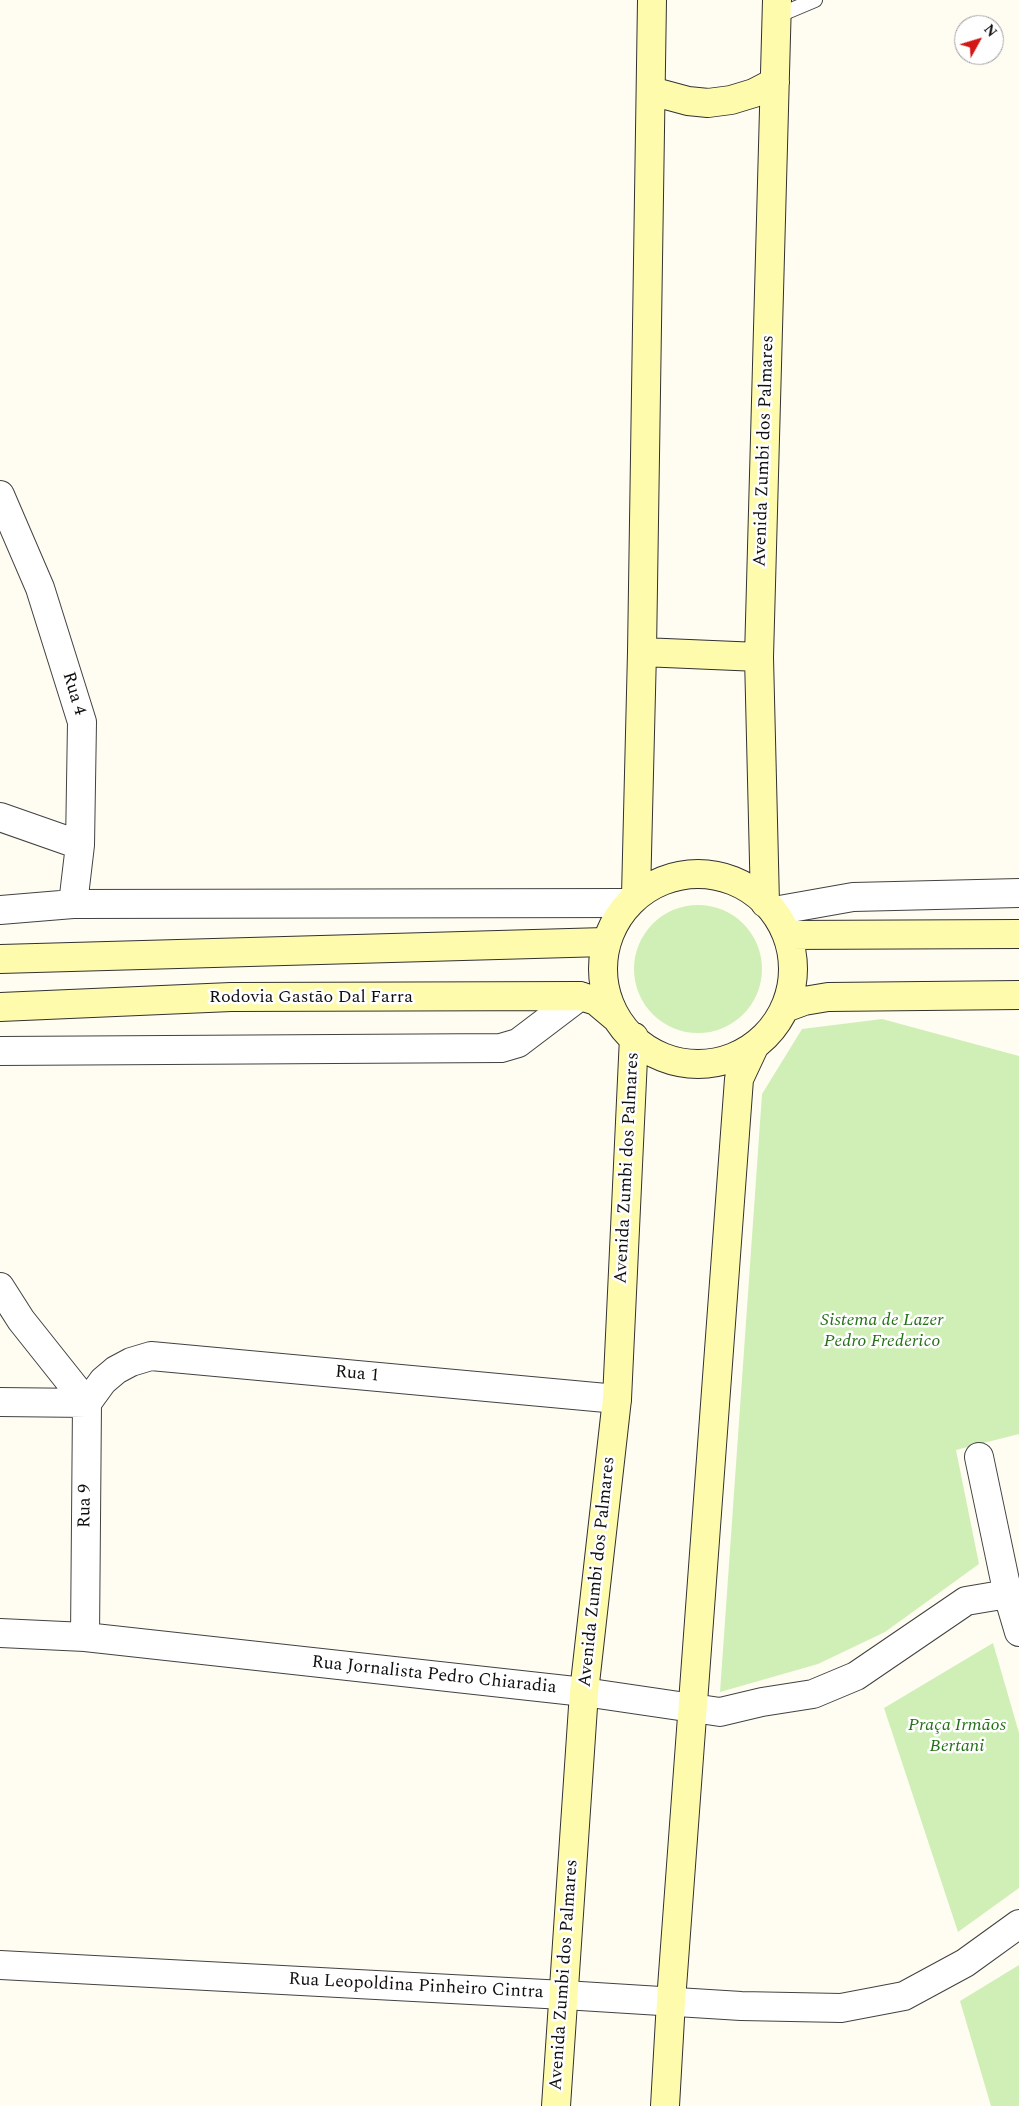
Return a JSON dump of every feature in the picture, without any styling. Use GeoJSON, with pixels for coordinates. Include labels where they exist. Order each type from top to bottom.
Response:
{"type":"FeatureCollection","features":[{"type":"Feature","properties":{"kind":"street"},"geometry":{"type":"LineString","coordinates":[[632,899],[642,652],[652,0]]}},
{"type":"Feature","properties":{"kind":"street","name":"Avenida Zumbi dos Palmares"},"geometry":{"type":"LineString","coordinates":[[754,1046],[772,1029],[785,1008],[792,984],[793,960],[775,916],[759,657],[777,8]]}},
{"type":"Feature","properties":{"kind":"street"},"geometry":{"type":"LineString","coordinates":[[652,91],[688,101],[708,102],[731,100],[754,93],[775,82]]}},
{"type":"Feature","properties":{"kind":"street","name":"Rua 4"},"geometry":{"type":"LineString","coordinates":[[0,495],[40,588],[82,722],[80,845],[73,904]]}},
{"type":"Feature","properties":{"kind":"street"},"geometry":{"type":"LineString","coordinates":[[642,652],[759,657]]}},
{"type":"Feature","properties":{"kind":"street"},"geometry":{"type":"LineString","coordinates":[[0,817],[80,845]]}},
{"type":"Feature","properties":{"kind":"street"},"geometry":{"type":"LineString","coordinates":[[754,1046],[732,1058],[706,1064],[679,1062],[654,1054],[634,1037],[616,1017],[605,993],[602,966],[605,942],[615,921],[632,899],[668,878],[690,873],[714,875],[736,882],[757,895],[775,916],[1019,934]]}},
{"type":"Feature","properties":{"kind":"street"},"geometry":{"type":"LineString","coordinates":[[775,916],[853,897],[1019,893]]}},
{"type":"Feature","properties":{"kind":"street"},"geometry":{"type":"LineString","coordinates":[[0,910],[73,904],[632,899]]}},
{"type":"Feature","properties":{"kind":"street"},"geometry":{"type":"LineString","coordinates":[[0,959],[605,942]]}},
{"type":"Feature","properties":{"kind":"street"},"geometry":{"type":"LineString","coordinates":[[785,1008],[804,1001],[828,997],[1019,995]]}},
{"type":"Feature","properties":{"kind":"street"},"geometry":{"type":"LineString","coordinates":[[0,1051],[502,1048],[518,1043],[580,996]]}},
{"type":"Feature","properties":{"kind":"street","name":"Rodovia Gastão Dal Farra"},"geometry":{"type":"LineString","coordinates":[[0,1007],[231,997],[580,996],[596,1001],[616,1017]]}},
{"type":"Feature","properties":{"kind":"street","name":"Avenida Zumbi dos Palmares"},"geometry":{"type":"LineString","coordinates":[[556,2106],[584,1692],[617,1399],[634,1037]]}},
{"type":"Feature","properties":{"kind":"street"},"geometry":{"type":"LineString","coordinates":[[666,2106],[671,2001],[739,1079],[754,1046]]}},
{"type":"Feature","properties":{"kind":"street"},"geometry":{"type":"LineString","coordinates":[[0,1287],[22,1320],[87,1403]]}},
{"type":"Feature","properties":{"kind":"street","name":"Rua 1"},"geometry":{"type":"LineString","coordinates":[[87,1403],[103,1381],[116,1370],[131,1362],[151,1356],[617,1399]]}},
{"type":"Feature","properties":{"kind":"street"},"geometry":{"type":"LineString","coordinates":[[0,1402],[87,1403]]}},
{"type":"Feature","properties":{"kind":"street","name":"Rua 9"},"geometry":{"type":"LineString","coordinates":[[85,1637],[87,1403]]}},
{"type":"Feature","properties":{"kind":"street"},"geometry":{"type":"LineString","coordinates":[[979,1457],[1014,1594],[1019,1632]]}},
{"type":"Feature","properties":{"kind":"street","name":"Rua Jornalista Pedro Chiaradia"},"geometry":{"type":"LineString","coordinates":[[0,1633],[85,1637],[584,1692],[720,1712],[762,1702],[813,1694],[856,1676],[966,1601],[1014,1594]]}},
{"type":"Feature","properties":{"kind":"street","name":"Rua Leopoldina Pinheiro Cintra"},"geometry":{"type":"LineString","coordinates":[[0,1965],[741,2006],[841,2008],[904,1996],[965,1964],[1019,1924]]}},
{"type":"Feature","properties":{"kind":"lane"},"geometry":{"type":"LineString","coordinates":[[777,8],[815,0]]}},
{"type":"Feature","properties":{"kind":"green space"},"geometry":{"type":"Polygon","coordinates":[[[698,905],[722,910],[734,916],[743,924],[751,933],[757,945],[762,969],[757,993],[751,1005],[743,1014],[734,1022],[722,1028],[698,1033],[674,1028],[662,1022],[653,1014],[645,1005],[639,993],[634,969],[639,945],[645,933],[653,924],[662,916],[674,910],[698,905]]]}},
{"type":"Feature","properties":{"kind":"green space","name":"Sistema de Lazer Pedro Frederico"},"geometry":{"type":"Polygon","coordinates":[[[882,1019],[1019,1056],[1019,1434],[956,1450],[979,1564],[885,1632],[818,1664],[720,1692],[762,1094],[802,1029],[882,1019]]]}},
{"type":"Feature","properties":{"kind":"green space","name":"Praça Irmãos Bertani"},"geometry":{"type":"Polygon","coordinates":[[[993,1643],[1019,1733],[1019,1888],[958,1932],[884,1708],[993,1643]]]}},
{"type":"Feature","properties":{"kind":"green space"},"geometry":{"type":"Polygon","coordinates":[[[1019,1965],[1019,2106],[991,2106],[960,2001],[1019,1965]]]}}]}
